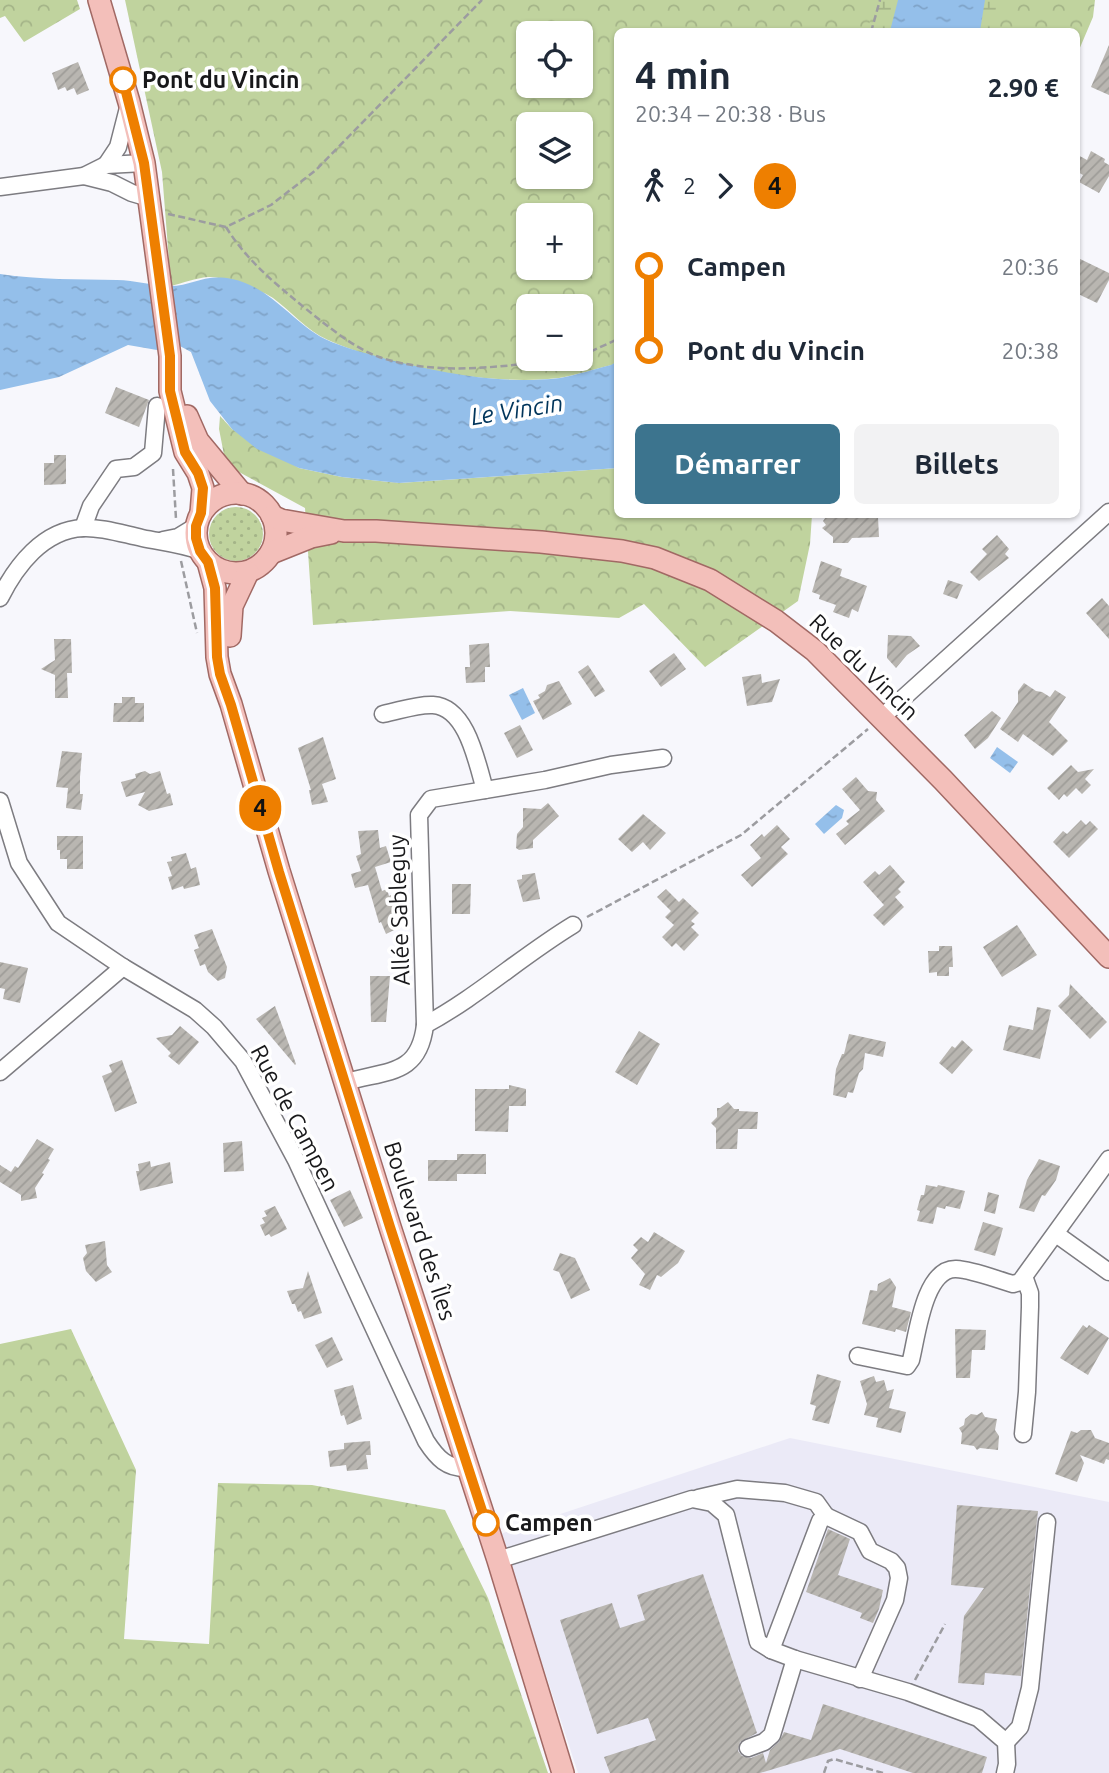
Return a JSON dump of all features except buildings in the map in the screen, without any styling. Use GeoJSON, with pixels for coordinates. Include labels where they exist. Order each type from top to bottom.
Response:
{"type":"FeatureCollection","features":[{"type":"Feature","properties":{"kind":"main road"},"geometry":{"type":"LineString","coordinates":[[99,0],[144,163],[170,356],[170,391],[185,452],[198,473],[203,488],[191,522],[196,555],[226,572],[248,572],[265,561],[275,541],[276,528],[272,516],[260,501],[242,494],[219,497],[191,522]]}},
{"type":"Feature","properties":{"kind":"main road"},"geometry":{"type":"LineString","coordinates":[[170,356],[187,417],[198,441],[242,494]]}},
{"type":"Feature","properties":{"kind":"main road","name":"Rue du Vincin"},"geometry":{"type":"LineString","coordinates":[[272,516],[344,531],[541,542],[622,551],[654,558],[710,580],[776,621],[815,651],[1109,957]]}},
{"type":"Feature","properties":{"kind":"main road","name":"Rue du Vincin"},"geometry":{"type":"LineString","coordinates":[[271,553],[311,537],[344,531]]}},
{"type":"Feature","properties":{"kind":"main road","name":"Boulevard des Îles"},"geometry":{"type":"LineString","coordinates":[[196,555],[215,588],[220,674],[279,872],[563,1773]]}},
{"type":"Feature","properties":{"kind":"main road","name":"Boulevard des Îles"},"geometry":{"type":"LineString","coordinates":[[231,705],[230,620],[236,596],[248,572]]}},
{"type":"Feature","properties":{"kind":"street"},"geometry":{"type":"LineString","coordinates":[[106,165],[118,147],[129,102]]}},
{"type":"Feature","properties":{"kind":"street"},"geometry":{"type":"LineString","coordinates":[[0,187],[84,176],[106,165],[144,163]]}},
{"type":"Feature","properties":{"kind":"street"},"geometry":{"type":"LineString","coordinates":[[84,176],[112,183],[150,205]]}},
{"type":"Feature","properties":{"kind":"street"},"geometry":{"type":"LineString","coordinates":[[83,528],[91,506],[116,469],[134,467],[153,453],[157,406]]}},
{"type":"Feature","properties":{"kind":"street"},"geometry":{"type":"LineString","coordinates":[[881,718],[1109,512]]}},
{"type":"Feature","properties":{"kind":"street"},"geometry":{"type":"LineString","coordinates":[[158,542],[178,537],[191,522]]}},
{"type":"Feature","properties":{"kind":"street"},"geometry":{"type":"LineString","coordinates":[[0,598],[18,567],[35,550],[52,537],[83,528],[178,544],[196,555]]}},
{"type":"Feature","properties":{"kind":"street"},"geometry":{"type":"LineString","coordinates":[[383,714],[429,705],[443,706],[459,719],[475,755],[485,790]]}},
{"type":"Feature","properties":{"kind":"street","name":"Allée Sableguy"},"geometry":{"type":"LineString","coordinates":[[346,1082],[401,1069],[412,1060],[423,1042],[425,1025],[419,815],[431,799],[545,780],[611,765],[663,758]]}},
{"type":"Feature","properties":{"kind":"street","name":"Rue de Campen"},"geometry":{"type":"LineString","coordinates":[[0,801],[19,863],[58,923],[123,967],[195,1010],[214,1027],[243,1061],[296,1160],[426,1441],[442,1462],[468,1468]]}},
{"type":"Feature","properties":{"kind":"street"},"geometry":{"type":"LineString","coordinates":[[425,1025],[446,1014],[573,925]]}},
{"type":"Feature","properties":{"kind":"street"},"geometry":{"type":"LineString","coordinates":[[0,1072],[123,967]]}},
{"type":"Feature","properties":{"kind":"street"},"geometry":{"type":"LineString","coordinates":[[858,1356],[907,1366],[911,1360],[930,1287],[941,1273],[958,1269],[1013,1284],[1025,1279],[1109,1159]]}},
{"type":"Feature","properties":{"kind":"street"},"geometry":{"type":"LineString","coordinates":[[1056,1234],[1109,1272]]}},
{"type":"Feature","properties":{"kind":"street"},"geometry":{"type":"LineString","coordinates":[[1023,1434],[1030,1307],[1030,1293],[1025,1279]]}},
{"type":"Feature","properties":{"kind":"street"},"geometry":{"type":"LineString","coordinates":[[498,1560],[692,1499],[737,1489],[785,1493],[816,1502],[826,1516],[860,1532],[870,1551],[891,1561],[897,1568],[899,1578],[895,1600],[860,1679]]}},
{"type":"Feature","properties":{"kind":"street"},"geometry":{"type":"LineString","coordinates":[[692,1499],[712,1503],[726,1515],[755,1639],[771,1650],[795,1659],[908,1692],[978,1718],[1006,1742]]}},
{"type":"Feature","properties":{"kind":"street"},"geometry":{"type":"LineString","coordinates":[[771,1650],[820,1521],[826,1516]]}},
{"type":"Feature","properties":{"kind":"street"},"geometry":{"type":"LineString","coordinates":[[1005,1773],[1006,1742],[1020,1727],[1030,1688],[1047,1522]]}},
{"type":"Feature","properties":{"kind":"street"},"geometry":{"type":"LineString","coordinates":[[748,1748],[764,1742],[772,1735],[795,1659]]}},
{"type":"Feature","properties":{"kind":"path"},"geometry":{"type":"LineString","coordinates":[[150,205],[226,227],[271,205],[316,170],[482,0]]}},
{"type":"Feature","properties":{"kind":"path"},"geometry":{"type":"LineString","coordinates":[[872,28],[880,0]]}},
{"type":"Feature","properties":{"kind":"path"},"geometry":{"type":"LineString","coordinates":[[226,227],[236,244],[269,279],[332,330],[377,357],[417,366],[493,367],[516,364]]}},
{"type":"Feature","properties":{"kind":"path"},"geometry":{"type":"LineString","coordinates":[[593,350],[614,341]]}},
{"type":"Feature","properties":{"kind":"path"},"geometry":{"type":"LineString","coordinates":[[175,499],[191,522]]}},
{"type":"Feature","properties":{"kind":"path"},"geometry":{"type":"LineString","coordinates":[[186,588],[196,555]]}},
{"type":"Feature","properties":{"kind":"path"},"geometry":{"type":"LineString","coordinates":[[573,925],[740,835],[881,718]]}},
{"type":"Feature","properties":{"kind":"path"},"geometry":{"type":"LineString","coordinates":[[908,1692],[945,1624]]}},
{"type":"Feature","properties":{"kind":"path"},"geometry":{"type":"LineString","coordinates":[[824,1773],[828,1761],[834,1759],[883,1773]]}},
{"type":"Feature","properties":{"kind":"shaded area"},"geometry":{"type":"Polygon","coordinates":[[[790,1438],[1109,1502],[1109,1773],[578,1773],[500,1534],[790,1438]]]}},
{"type":"Feature","properties":{"kind":"green space"},"geometry":{"type":"Polygon","coordinates":[[[0,0],[77,0],[80,9],[24,42],[5,16],[0,18],[0,0]]]}},
{"type":"Feature","properties":{"kind":"green space"},"geometry":{"type":"Polygon","coordinates":[[[125,0],[898,0],[891,28],[614,28],[612,365],[593,370],[593,294],[516,294],[516,371],[588,371],[559,378],[503,379],[442,372],[353,350],[320,336],[273,298],[260,291],[222,279],[194,279],[171,286],[162,172],[125,0]]]}},
{"type":"Feature","properties":{"kind":"green space"},"geometry":{"type":"Polygon","coordinates":[[[878,0],[998,0],[992,28],[868,28],[878,0]]]}},
{"type":"Feature","properties":{"kind":"green space"},"geometry":{"type":"Polygon","coordinates":[[[985,0],[1095,0],[1093,17],[1080,48],[1080,28],[981,28],[985,0]]]}},
{"type":"Feature","properties":{"kind":"green space"},"geometry":{"type":"Polygon","coordinates":[[[220,416],[232,429],[299,468],[342,477],[399,483],[614,468],[614,518],[812,518],[810,544],[798,601],[705,667],[644,604],[619,618],[510,611],[313,625],[305,508],[226,465],[219,429],[220,416]]]}},
{"type":"Feature","properties":{"kind":"green space"},"geometry":{"type":"Polygon","coordinates":[[[236,507],[255,515],[263,534],[255,553],[236,561],[217,553],[209,534],[217,515],[236,507]]]}},
{"type":"Feature","properties":{"kind":"green space"},"geometry":{"type":"Polygon","coordinates":[[[71,1329],[136,1470],[124,1639],[209,1644],[218,1483],[312,1485],[445,1510],[488,1598],[548,1773],[0,1773],[0,1344],[71,1329]]]}},
{"type":"Feature","properties":{"kind":"water"},"geometry":{"type":"Polygon","coordinates":[[[898,0],[985,0],[980,28],[891,28],[898,0]]]}},
{"type":"Feature","properties":{"kind":"water","name":"Le Vincin"},"geometry":{"type":"Polygon","coordinates":[[[0,274],[124,280],[170,286],[214,278],[232,279],[258,289],[325,339],[386,359],[429,369],[494,379],[538,380],[593,371],[614,363],[614,468],[399,483],[342,477],[299,468],[257,449],[232,429],[210,401],[191,352],[178,345],[157,350],[128,345],[59,377],[0,390],[0,274]]]}},
{"type":"Feature","properties":{"kind":"water"},"geometry":{"type":"Polygon","coordinates":[[[523,688],[535,713],[522,720],[509,695],[523,688]]]}},
{"type":"Feature","properties":{"kind":"water"},"geometry":{"type":"Polygon","coordinates":[[[997,747],[1018,762],[1010,773],[990,758],[997,747]]]}},
{"type":"Feature","properties":{"kind":"water"},"geometry":{"type":"Polygon","coordinates":[[[836,805],[844,810],[842,818],[824,834],[815,824],[836,805]]]}},
{"type":"Feature","properties":{"kind":"bus line","name":"4"},"geometry":{"type":"LineString","coordinates":[[123,80],[144,163],[170,356],[170,391],[185,452],[198,473],[203,488],[204,500],[196,526],[196,538],[200,551],[208,562],[215,588],[220,674],[390,1227],[486,1523]]}},
{"type":"Feature","properties":{"kind":"place","name":"Pont du Vincin"},"geometry":{"type":"Point","coordinates":[123,80]}},
{"type":"Feature","properties":{"kind":"place","name":"Campen"},"geometry":{"type":"Point","coordinates":[486,1523]}}]}
